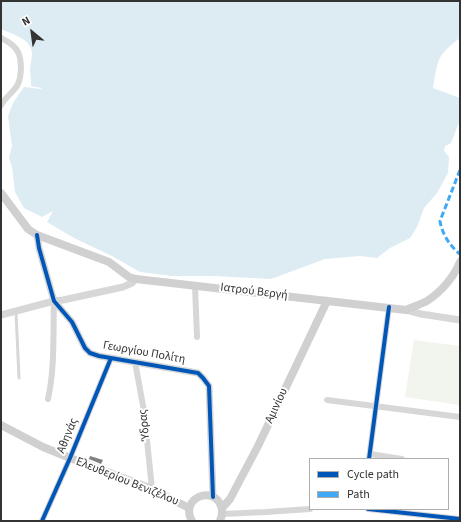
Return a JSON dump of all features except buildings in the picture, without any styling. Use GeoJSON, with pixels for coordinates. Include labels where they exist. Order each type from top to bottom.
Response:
{"type":"FeatureCollection","features":[{"type":"Feature","properties":{"kind":"main road"},"geometry":{"type":"LineString","coordinates":[[1,193],[28,229],[37,235]]}},
{"type":"Feature","properties":{"kind":"main road","name":"Ιατρού Βεργή"},"geometry":{"type":"LineString","coordinates":[[37,235],[109,262],[129,277],[136,279],[406,310]]}},
{"type":"Feature","properties":{"kind":"main road"},"geometry":{"type":"LineString","coordinates":[[406,310],[427,300],[437,293],[455,272],[460,262]]}},
{"type":"Feature","properties":{"kind":"main road","name":"Αμινίου"},"geometry":{"type":"LineString","coordinates":[[222,516],[258,446],[326,301]]}},
{"type":"Feature","properties":{"kind":"main road","name":"Ελευθερίου Βενιζέλου"},"geometry":{"type":"LineString","coordinates":[[1,425],[43,447],[152,489],[189,508]]}},
{"type":"Feature","properties":{"kind":"main road"},"geometry":{"type":"LineString","coordinates":[[192,521],[189,508],[191,503],[199,496],[208,495],[213,497],[220,504],[222,516]]}},
{"type":"Feature","properties":{"kind":"street"},"geometry":{"type":"LineString","coordinates":[[1,38],[12,45],[18,52],[20,62],[20,74],[17,85],[1,105]]}},
{"type":"Feature","properties":{"kind":"street","name":"Γεωργίου Πολίτη"},"geometry":{"type":"LineString","coordinates":[[37,235],[39,248],[54,300],[72,322],[85,348],[90,353],[99,356],[198,373],[210,386],[213,497]]}},
{"type":"Feature","properties":{"kind":"street"},"geometry":{"type":"LineString","coordinates":[[1,314],[54,300],[63,300],[123,287],[132,283],[136,279]]}},
{"type":"Feature","properties":{"kind":"street"},"geometry":{"type":"LineString","coordinates":[[195,286],[197,337]]}},
{"type":"Feature","properties":{"kind":"street"},"geometry":{"type":"LineString","coordinates":[[48,399],[51,381],[54,300]]}},
{"type":"Feature","properties":{"kind":"street"},"geometry":{"type":"LineString","coordinates":[[386,458],[370,457],[389,307]]}},
{"type":"Feature","properties":{"kind":"street"},"geometry":{"type":"LineString","coordinates":[[406,310],[421,314],[460,320]]}},
{"type":"Feature","properties":{"kind":"street","name":"Αθηνάς"},"geometry":{"type":"LineString","coordinates":[[42,521],[70,458],[111,358]]}},
{"type":"Feature","properties":{"kind":"street","name":"Ύδρας"},"geometry":{"type":"LineString","coordinates":[[135,362],[144,411],[152,489]]}},
{"type":"Feature","properties":{"kind":"street"},"geometry":{"type":"LineString","coordinates":[[327,400],[460,417]]}},
{"type":"Feature","properties":{"kind":"street"},"geometry":{"type":"LineString","coordinates":[[222,516],[309,509]]}},
{"type":"Feature","properties":{"kind":"street"},"geometry":{"type":"LineString","coordinates":[[377,510],[460,519]]}},
{"type":"Feature","properties":{"kind":"lane"},"geometry":{"type":"LineString","coordinates":[[16,310],[19,378]]}},
{"type":"Feature","properties":{"kind":"shaded area"},"geometry":{"type":"Polygon","coordinates":[[[1,1],[460,1],[460,38],[446,49],[439,59],[433,88],[460,98],[460,120],[451,143],[445,146],[444,151],[449,157],[448,173],[437,193],[424,208],[417,227],[410,238],[390,248],[377,258],[360,256],[325,259],[271,279],[214,276],[172,276],[140,272],[112,256],[74,238],[47,222],[53,211],[42,217],[24,208],[15,192],[12,167],[9,158],[12,146],[8,116],[13,103],[24,87],[41,88],[31,86],[30,70],[32,54],[29,44],[16,35],[1,29],[1,1]]]}},
{"type":"Feature","properties":{"kind":"shaded area"},"geometry":{"type":"Polygon","coordinates":[[[414,340],[460,346],[460,405],[405,397],[414,340]]]}},
{"type":"Feature","properties":{"kind":"marked path"},"geometry":{"type":"LineString","coordinates":[[460,170],[440,221],[447,239],[460,254]]}},
{"type":"Feature","properties":{"kind":"cycle path"},"geometry":{"type":"LineString","coordinates":[[37,235],[39,248],[54,301],[72,322],[85,348],[90,353],[99,356],[198,373],[209,386],[213,497]]}},
{"type":"Feature","properties":{"kind":"cycle path"},"geometry":{"type":"LineString","coordinates":[[369,458],[389,307]]}},
{"type":"Feature","properties":{"kind":"cycle path"},"geometry":{"type":"LineString","coordinates":[[42,521],[70,458],[111,358]]}},
{"type":"Feature","properties":{"kind":"cycle path"},"geometry":{"type":"LineString","coordinates":[[377,510],[460,519]]}}]}
